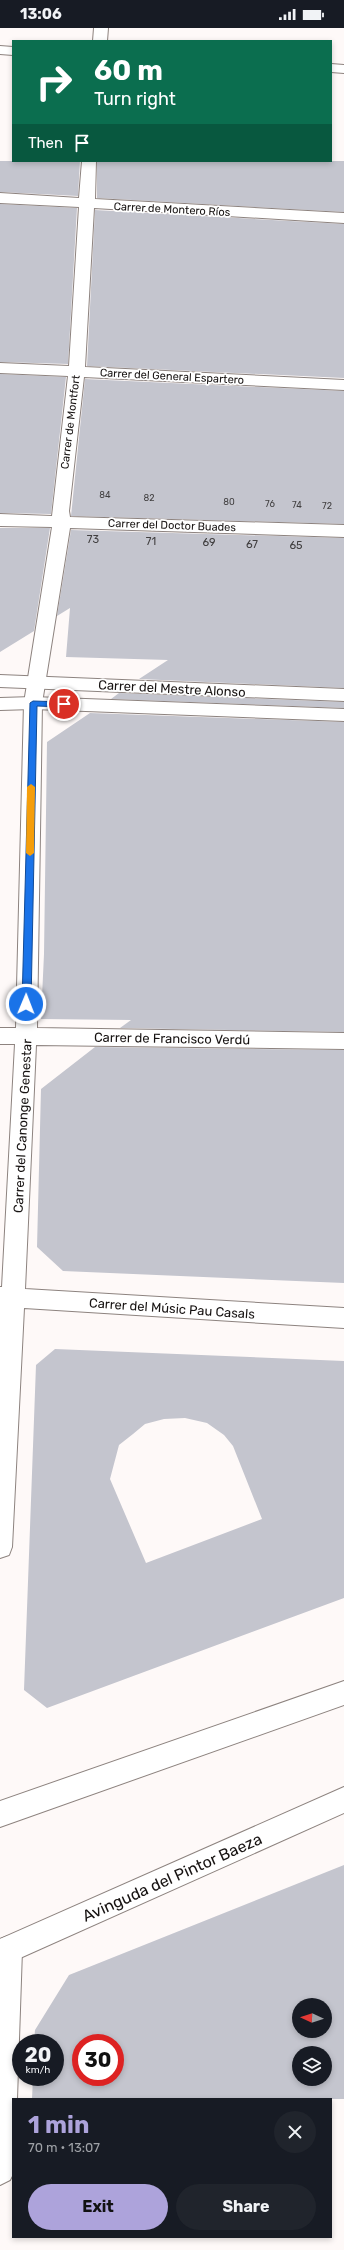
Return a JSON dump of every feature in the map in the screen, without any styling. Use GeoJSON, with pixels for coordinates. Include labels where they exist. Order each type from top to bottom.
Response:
{"type":"FeatureCollection","features":[{"type":"Feature","properties":{"kind":"street"},"geometry":{"type":"LineString","coordinates":[[100,40],[101,28]]}},
{"type":"Feature","properties":{"kind":"street"},"geometry":{"type":"LineString","coordinates":[[0,50],[12,51]]}},
{"type":"Feature","properties":{"kind":"street"},"geometry":{"type":"LineString","coordinates":[[332,68],[344,69]]}},
{"type":"Feature","properties":{"kind":"street","name":"Carrer de Montfort"},"geometry":{"type":"LineString","coordinates":[[38,682],[62,521],[60,511],[76,372],[85,204],[89,162]]}},
{"type":"Feature","properties":{"kind":"street","name":"Carrer de Montero Ríos"},"geometry":{"type":"LineString","coordinates":[[0,198],[344,218]]}},
{"type":"Feature","properties":{"kind":"street","name":"Carrer del General Espartero"},"geometry":{"type":"LineString","coordinates":[[0,368],[344,385]]}},
{"type":"Feature","properties":{"kind":"street","name":"Carrer del Doctor Buades"},"geometry":{"type":"LineString","coordinates":[[0,520],[344,530]]}},
{"type":"Feature","properties":{"kind":"street","name":"Carrer del Mestre Alonso"},"geometry":{"type":"LineString","coordinates":[[0,681],[344,695]]}},
{"type":"Feature","properties":{"kind":"street","name":"Carrer del Canonge Genestar"},"geometry":{"type":"LineString","coordinates":[[0,1547],[7,1298],[26,1035],[33,703],[38,682]]}},
{"type":"Feature","properties":{"kind":"street","name":"Carrer de Francisco Verdú"},"geometry":{"type":"LineString","coordinates":[[0,1036],[26,1035],[344,1041]]}},
{"type":"Feature","properties":{"kind":"street","name":"Carrer del Músic Pau Casals"},"geometry":{"type":"LineString","coordinates":[[7,1298],[344,1318]]}},
{"type":"Feature","properties":{"kind":"street"},"geometry":{"type":"LineString","coordinates":[[0,1814],[344,1693]]}},
{"type":"Feature","properties":{"kind":"street","name":"Avinguda del Pintor Baeza"},"geometry":{"type":"LineString","coordinates":[[4,1952],[344,1800]]}},
{"type":"Feature","properties":{"kind":"street"},"geometry":{"type":"LineString","coordinates":[[0,2170],[4,1952]]}},
{"type":"Feature","properties":{"kind":"lane","name":"Carrer del Mestre Alonso"},"geometry":{"type":"LineString","coordinates":[[0,704],[33,703],[344,715]]}},
{"type":"Feature","properties":{"kind":"building"},"geometry":{"type":"Polygon","coordinates":[[[0,161],[80,162],[78,196],[0,192],[0,161]]]}},
{"type":"Feature","properties":{"kind":"building"},"geometry":{"type":"Polygon","coordinates":[[[344,161],[344,212],[97,198],[97,162],[344,161]]]}},
{"type":"Feature","properties":{"kind":"building"},"geometry":{"type":"Polygon","coordinates":[[[0,204],[77,208],[68,364],[0,362],[0,204]]]}},
{"type":"Feature","properties":{"kind":"building"},"geometry":{"type":"Polygon","coordinates":[[[95,210],[344,224],[344,378],[87,366],[95,210]]]}},
{"type":"Feature","properties":{"kind":"building"},"geometry":{"type":"Polygon","coordinates":[[[0,374],[66,377],[51,514],[0,513],[0,374]]]}},
{"type":"Feature","properties":{"kind":"building"},"geometry":{"type":"Polygon","coordinates":[[[85,379],[344,391],[344,524],[71,516],[85,379]]]}},
{"type":"Feature","properties":{"kind":"building"},"geometry":{"type":"Polygon","coordinates":[[[0,528],[50,528],[34,631],[0,652],[0,528]]]}},
{"type":"Feature","properties":{"kind":"building"},"geometry":{"type":"Polygon","coordinates":[[[71,530],[344,538],[344,688],[139,679],[168,660],[66,657],[70,608],[57,616],[71,530]]]}},
{"type":"Feature","properties":{"kind":"building"},"geometry":{"type":"Polygon","coordinates":[[[119,693],[344,702],[344,708],[111,699],[119,693]]]}},
{"type":"Feature","properties":{"kind":"building"},"geometry":{"type":"Polygon","coordinates":[[[90,713],[344,722],[344,1032],[120,1028],[131,1020],[41,1019],[44,954],[47,742],[90,713]]]}},
{"type":"Feature","properties":{"kind":"building"},"geometry":{"type":"Polygon","coordinates":[[[95,1047],[344,1050],[344,1283],[63,1271],[37,1247],[41,1089],[95,1047]]]}},
{"type":"Feature","properties":{"kind":"building"},"geometry":{"type":"Polygon","coordinates":[[[55,1349],[344,1361],[344,1598],[47,1708],[24,1690],[36,1365],[55,1349]],[[185,1418],[164,1419],[145,1424],[119,1445],[110,1479],[146,1563],[262,1519],[233,1446],[224,1435],[207,1423],[185,1418]]]}},
{"type":"Feature","properties":{"kind":"building"},"geometry":{"type":"Polygon","coordinates":[[[344,1865],[344,2099],[32,2098],[33,2086],[64,2086],[64,2034],[35,2034],[35,2030],[69,1975],[344,1865]]]}},
{"type":"Feature","properties":{"kind":"slow traffic"},"geometry":{"type":"LineString","coordinates":[[30,853],[31,787]]}},
{"type":"Feature","properties":{"kind":"route"},"geometry":{"type":"LineString","coordinates":[[26,1004],[33,703],[64,704]]}}]}
